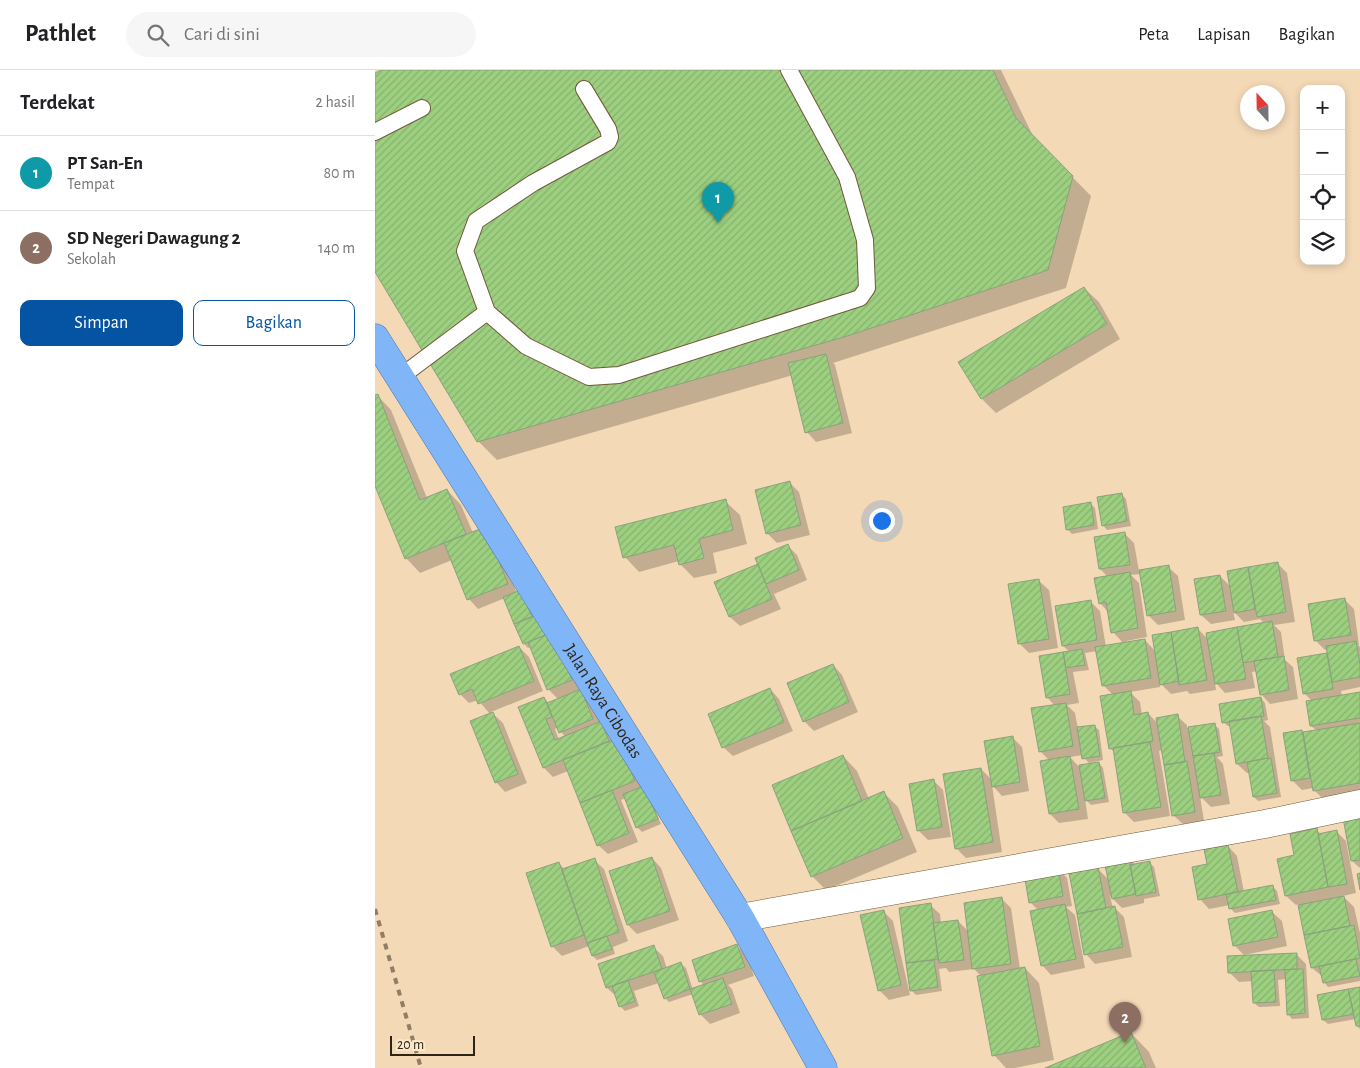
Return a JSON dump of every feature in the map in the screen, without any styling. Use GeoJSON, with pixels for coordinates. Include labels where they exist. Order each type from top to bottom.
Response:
{"type":"FeatureCollection","features":[{"type":"Feature","properties":{"kind":"highway","name":"Jalan Raya Cibodas"},"geometry":{"type":"LineString","coordinates":[[375,338],[740,918],[823,1068]]}},
{"type":"Feature","properties":{"kind":"street"},"geometry":{"type":"LineString","coordinates":[[740,918],[1265,824],[1360,804]]}},
{"type":"Feature","properties":{"kind":"lane"},"geometry":{"type":"LineString","coordinates":[[584,90],[609,129],[610,137],[608,142],[533,183],[475,221],[465,251],[487,312],[526,346],[589,377],[619,375],[860,298],[867,288],[865,240],[847,177],[789,70]]}},
{"type":"Feature","properties":{"kind":"lane"},"geometry":{"type":"LineString","coordinates":[[375,132],[422,108]]}},
{"type":"Feature","properties":{"kind":"lane"},"geometry":{"type":"LineString","coordinates":[[399,378],[487,312]]}},
{"type":"Feature","properties":{"kind":"building"},"geometry":{"type":"Polygon","coordinates":[[[381,70],[993,70],[1016,118],[1073,176],[1048,270],[844,337],[477,442],[375,272],[375,73],[381,70]]]}},
{"type":"Feature","properties":{"kind":"building"},"geometry":{"type":"Polygon","coordinates":[[[1084,287],[1107,324],[981,399],[958,362],[1084,287]]]}},
{"type":"Feature","properties":{"kind":"building"},"geometry":{"type":"Polygon","coordinates":[[[826,354],[843,423],[805,433],[788,363],[826,354]]]}},
{"type":"Feature","properties":{"kind":"building"},"geometry":{"type":"Polygon","coordinates":[[[378,394],[420,500],[447,489],[466,534],[405,559],[375,486],[375,395],[378,394]]]}},
{"type":"Feature","properties":{"kind":"building"},"geometry":{"type":"Polygon","coordinates":[[[790,481],[801,525],[766,534],[755,490],[790,481]]]}},
{"type":"Feature","properties":{"kind":"building"},"geometry":{"type":"Polygon","coordinates":[[[1122,493],[1127,521],[1102,526],[1097,497],[1122,493]]]}},
{"type":"Feature","properties":{"kind":"building"},"geometry":{"type":"Polygon","coordinates":[[[726,499],[733,530],[699,539],[704,558],[679,565],[674,545],[623,558],[615,527],[726,499]]]}},
{"type":"Feature","properties":{"kind":"building"},"geometry":{"type":"Polygon","coordinates":[[[1091,502],[1094,525],[1066,530],[1063,507],[1091,502]]]}},
{"type":"Feature","properties":{"kind":"building"},"geometry":{"type":"Polygon","coordinates":[[[485,527],[508,584],[467,600],[444,543],[485,527]]]}},
{"type":"Feature","properties":{"kind":"building"},"geometry":{"type":"Polygon","coordinates":[[[1125,532],[1130,565],[1099,569],[1094,537],[1125,532]]]}},
{"type":"Feature","properties":{"kind":"building"},"geometry":{"type":"Polygon","coordinates":[[[788,544],[799,570],[766,584],[755,558],[788,544]]]}},
{"type":"Feature","properties":{"kind":"building"},"geometry":{"type":"Polygon","coordinates":[[[1278,562],[1286,612],[1257,617],[1248,567],[1278,562]]]}},
{"type":"Feature","properties":{"kind":"building"},"geometry":{"type":"Polygon","coordinates":[[[758,564],[772,599],[729,617],[714,582],[758,564]]]}},
{"type":"Feature","properties":{"kind":"building"},"geometry":{"type":"Polygon","coordinates":[[[1169,565],[1176,611],[1147,616],[1139,570],[1169,565]]]}},
{"type":"Feature","properties":{"kind":"building"},"geometry":{"type":"Polygon","coordinates":[[[1248,567],[1255,609],[1234,613],[1227,571],[1248,567]]]}},
{"type":"Feature","properties":{"kind":"building"},"geometry":{"type":"Polygon","coordinates":[[[1130,572],[1138,628],[1111,633],[1106,602],[1099,604],[1094,578],[1130,572]]]}},
{"type":"Feature","properties":{"kind":"building"},"geometry":{"type":"Polygon","coordinates":[[[1220,575],[1226,611],[1200,615],[1194,579],[1220,575]]]}},
{"type":"Feature","properties":{"kind":"building"},"geometry":{"type":"Polygon","coordinates":[[[1039,579],[1049,639],[1018,644],[1008,584],[1039,579]]]}},
{"type":"Feature","properties":{"kind":"building"},"geometry":{"type":"Polygon","coordinates":[[[521,590],[532,617],[514,624],[503,597],[521,590]]]}},
{"type":"Feature","properties":{"kind":"building"},"geometry":{"type":"Polygon","coordinates":[[[1345,598],[1351,635],[1314,641],[1308,604],[1345,598]]]}},
{"type":"Feature","properties":{"kind":"building"},"geometry":{"type":"Polygon","coordinates":[[[1091,600],[1097,640],[1062,646],[1055,606],[1091,600]]]}},
{"type":"Feature","properties":{"kind":"building"},"geometry":{"type":"Polygon","coordinates":[[[540,613],[548,634],[523,644],[514,624],[540,613]]]}},
{"type":"Feature","properties":{"kind":"building"},"geometry":{"type":"Polygon","coordinates":[[[1272,621],[1278,657],[1243,663],[1237,627],[1272,621]]]}},
{"type":"Feature","properties":{"kind":"building"},"geometry":{"type":"Polygon","coordinates":[[[1198,627],[1207,680],[1179,685],[1171,632],[1198,627]]]}},
{"type":"Feature","properties":{"kind":"building"},"geometry":{"type":"Polygon","coordinates":[[[1237,627],[1246,679],[1215,684],[1206,633],[1237,627]]]}},
{"type":"Feature","properties":{"kind":"building"},"geometry":{"type":"Polygon","coordinates":[[[553,632],[572,680],[547,690],[528,642],[553,632]]]}},
{"type":"Feature","properties":{"kind":"building"},"geometry":{"type":"Polygon","coordinates":[[[1171,632],[1179,681],[1160,685],[1152,635],[1171,632]]]}},
{"type":"Feature","properties":{"kind":"building"},"geometry":{"type":"Polygon","coordinates":[[[1145,639],[1151,678],[1102,686],[1095,647],[1145,639]]]}},
{"type":"Feature","properties":{"kind":"building"},"geometry":{"type":"Polygon","coordinates":[[[1356,641],[1360,677],[1332,682],[1326,646],[1356,641]]]}},
{"type":"Feature","properties":{"kind":"building"},"geometry":{"type":"Polygon","coordinates":[[[519,646],[534,681],[478,704],[472,689],[459,695],[450,674],[519,646]]]}},
{"type":"Feature","properties":{"kind":"building"},"geometry":{"type":"Polygon","coordinates":[[[1082,649],[1085,665],[1066,668],[1063,652],[1082,649]]]}},
{"type":"Feature","properties":{"kind":"building"},"geometry":{"type":"Polygon","coordinates":[[[1063,652],[1070,694],[1046,698],[1039,656],[1063,652]]]}},
{"type":"Feature","properties":{"kind":"building"},"geometry":{"type":"Polygon","coordinates":[[[1327,653],[1333,689],[1303,694],[1297,658],[1327,653]]]}},
{"type":"Feature","properties":{"kind":"building"},"geometry":{"type":"Polygon","coordinates":[[[1284,656],[1289,690],[1260,695],[1254,661],[1284,656]]]}},
{"type":"Feature","properties":{"kind":"building"},"geometry":{"type":"Polygon","coordinates":[[[833,664],[849,702],[803,722],[787,683],[833,664]]]}},
{"type":"Feature","properties":{"kind":"building"},"geometry":{"type":"Polygon","coordinates":[[[770,688],[784,722],[722,748],[708,714],[770,688]]]}},
{"type":"Feature","properties":{"kind":"building"},"geometry":{"type":"Polygon","coordinates":[[[581,689],[593,719],[559,733],[547,703],[581,689]]]}},
{"type":"Feature","properties":{"kind":"building"},"geometry":{"type":"Polygon","coordinates":[[[1131,691],[1134,715],[1148,712],[1153,741],[1109,749],[1100,696],[1131,691]]]}},
{"type":"Feature","properties":{"kind":"building"},"geometry":{"type":"Polygon","coordinates":[[[1360,692],[1360,718],[1310,726],[1306,701],[1360,692]]]}},
{"type":"Feature","properties":{"kind":"building"},"geometry":{"type":"Polygon","coordinates":[[[544,697],[552,717],[546,719],[555,740],[601,721],[609,741],[543,768],[518,707],[544,697]]]}},
{"type":"Feature","properties":{"kind":"building"},"geometry":{"type":"Polygon","coordinates":[[[1261,697],[1264,716],[1222,723],[1219,704],[1261,697]]]}},
{"type":"Feature","properties":{"kind":"building"},"geometry":{"type":"Polygon","coordinates":[[[1066,703],[1073,746],[1039,752],[1031,708],[1066,703]]]}},
{"type":"Feature","properties":{"kind":"building"},"geometry":{"type":"Polygon","coordinates":[[[493,712],[518,774],[495,783],[470,721],[493,712]]]}},
{"type":"Feature","properties":{"kind":"building"},"geometry":{"type":"Polygon","coordinates":[[[1178,714],[1185,762],[1164,765],[1156,718],[1178,714]]]}},
{"type":"Feature","properties":{"kind":"building"},"geometry":{"type":"Polygon","coordinates":[[[1261,716],[1268,758],[1236,764],[1229,721],[1261,716]]]}},
{"type":"Feature","properties":{"kind":"building"},"geometry":{"type":"Polygon","coordinates":[[[1215,723],[1220,752],[1193,756],[1188,727],[1215,723]]]}},
{"type":"Feature","properties":{"kind":"building"},"geometry":{"type":"Polygon","coordinates":[[[1360,723],[1360,783],[1313,791],[1303,732],[1360,723]]]}},
{"type":"Feature","properties":{"kind":"building"},"geometry":{"type":"Polygon","coordinates":[[[1095,725],[1100,756],[1082,759],[1077,727],[1095,725]]]}},
{"type":"Feature","properties":{"kind":"building"},"geometry":{"type":"Polygon","coordinates":[[[1302,730],[1310,778],[1291,781],[1283,733],[1302,730]]]}},
{"type":"Feature","properties":{"kind":"building"},"geometry":{"type":"Polygon","coordinates":[[[1013,736],[1020,782],[992,787],[984,741],[1013,736]]]}},
{"type":"Feature","properties":{"kind":"building"},"geometry":{"type":"Polygon","coordinates":[[[618,738],[635,781],[580,803],[563,760],[618,738]]]}},
{"type":"Feature","properties":{"kind":"building"},"geometry":{"type":"Polygon","coordinates":[[[1150,742],[1161,807],[1123,813],[1113,748],[1150,742]]]}},
{"type":"Feature","properties":{"kind":"building"},"geometry":{"type":"Polygon","coordinates":[[[1214,753],[1221,795],[1200,798],[1193,756],[1214,753]]]}},
{"type":"Feature","properties":{"kind":"building"},"geometry":{"type":"Polygon","coordinates":[[[843,755],[862,801],[791,831],[772,785],[843,755]]]}},
{"type":"Feature","properties":{"kind":"building"},"geometry":{"type":"Polygon","coordinates":[[[1070,756],[1079,809],[1049,814],[1040,761],[1070,756]]]}},
{"type":"Feature","properties":{"kind":"building"},"geometry":{"type":"Polygon","coordinates":[[[1271,758],[1277,793],[1253,797],[1247,762],[1271,758]]]}},
{"type":"Feature","properties":{"kind":"building"},"geometry":{"type":"Polygon","coordinates":[[[1187,761],[1195,812],[1172,816],[1164,765],[1187,761]]]}},
{"type":"Feature","properties":{"kind":"building"},"geometry":{"type":"Polygon","coordinates":[[[1099,762],[1105,798],[1085,801],[1079,765],[1099,762]]]}},
{"type":"Feature","properties":{"kind":"building"},"geometry":{"type":"Polygon","coordinates":[[[981,768],[993,842],[955,849],[943,774],[981,768]]]}},
{"type":"Feature","properties":{"kind":"building"},"geometry":{"type":"Polygon","coordinates":[[[934,779],[942,827],[917,831],[909,784],[934,779]]]}},
{"type":"Feature","properties":{"kind":"building"},"geometry":{"type":"Polygon","coordinates":[[[644,786],[658,819],[636,828],[623,794],[644,786]]]}},
{"type":"Feature","properties":{"kind":"building"},"geometry":{"type":"Polygon","coordinates":[[[612,790],[629,833],[597,846],[580,803],[612,790]]]}},
{"type":"Feature","properties":{"kind":"building"},"geometry":{"type":"Polygon","coordinates":[[[884,791],[903,838],[811,877],[791,831],[884,791]]]}},
{"type":"Feature","properties":{"kind":"building"},"geometry":{"type":"Polygon","coordinates":[[[1360,814],[1360,860],[1351,861],[1343,818],[1360,814]]]}},
{"type":"Feature","properties":{"kind":"building"},"geometry":{"type":"Polygon","coordinates":[[[1317,828],[1328,887],[1285,896],[1277,859],[1294,855],[1290,834],[1317,828]]]}},
{"type":"Feature","properties":{"kind":"building"},"geometry":{"type":"Polygon","coordinates":[[[1337,830],[1347,884],[1328,887],[1318,834],[1337,830]]]}},
{"type":"Feature","properties":{"kind":"building"},"geometry":{"type":"Polygon","coordinates":[[[1228,845],[1238,892],[1198,900],[1192,867],[1207,864],[1204,849],[1228,845]]]}},
{"type":"Feature","properties":{"kind":"building"},"geometry":{"type":"Polygon","coordinates":[[[1128,855],[1136,894],[1112,899],[1104,860],[1128,855]]]}},
{"type":"Feature","properties":{"kind":"building"},"geometry":{"type":"Polygon","coordinates":[[[652,857],[670,911],[627,925],[609,871],[652,857]]]}},
{"type":"Feature","properties":{"kind":"building"},"geometry":{"type":"Polygon","coordinates":[[[595,858],[619,932],[587,943],[562,869],[595,858]]]}},
{"type":"Feature","properties":{"kind":"building"},"geometry":{"type":"Polygon","coordinates":[[[1150,861],[1156,892],[1136,896],[1130,865],[1150,861]]]}},
{"type":"Feature","properties":{"kind":"building"},"geometry":{"type":"Polygon","coordinates":[[[559,862],[584,935],[551,947],[526,873],[559,862]]]}},
{"type":"Feature","properties":{"kind":"building"},"geometry":{"type":"Polygon","coordinates":[[[1058,867],[1063,896],[1029,903],[1024,873],[1058,867]]]}},
{"type":"Feature","properties":{"kind":"building"},"geometry":{"type":"Polygon","coordinates":[[[1098,867],[1106,908],[1077,914],[1069,873],[1098,867]]]}},
{"type":"Feature","properties":{"kind":"building"},"geometry":{"type":"Polygon","coordinates":[[[1360,873],[1360,890],[1357,874],[1360,873]]]}},
{"type":"Feature","properties":{"kind":"building"},"geometry":{"type":"Polygon","coordinates":[[[1273,885],[1276,900],[1229,909],[1226,894],[1273,885]]]}},
{"type":"Feature","properties":{"kind":"building"},"geometry":{"type":"Polygon","coordinates":[[[1344,896],[1350,926],[1304,935],[1298,905],[1344,896]]]}},
{"type":"Feature","properties":{"kind":"building"},"geometry":{"type":"Polygon","coordinates":[[[1002,897],[1011,964],[972,969],[964,903],[1002,897]]]}},
{"type":"Feature","properties":{"kind":"building"},"geometry":{"type":"Polygon","coordinates":[[[931,903],[938,959],[906,963],[899,908],[931,903]]]}},
{"type":"Feature","properties":{"kind":"building"},"geometry":{"type":"Polygon","coordinates":[[[1065,904],[1076,959],[1041,966],[1030,911],[1065,904]]]}},
{"type":"Feature","properties":{"kind":"building"},"geometry":{"type":"Polygon","coordinates":[[[1115,906],[1123,947],[1084,955],[1077,914],[1115,906]]]}},
{"type":"Feature","properties":{"kind":"building"},"geometry":{"type":"Polygon","coordinates":[[[884,910],[901,985],[878,991],[860,915],[884,910]]]}},
{"type":"Feature","properties":{"kind":"building"},"geometry":{"type":"Polygon","coordinates":[[[1272,910],[1278,937],[1233,946],[1228,919],[1272,910]]]}},
{"type":"Feature","properties":{"kind":"building"},"geometry":{"type":"Polygon","coordinates":[[[958,920],[964,960],[939,963],[933,923],[958,920]]]}},
{"type":"Feature","properties":{"kind":"building"},"geometry":{"type":"Polygon","coordinates":[[[1354,925],[1360,958],[1311,968],[1304,935],[1354,925]]]}},
{"type":"Feature","properties":{"kind":"building"},"geometry":{"type":"Polygon","coordinates":[[[607,936],[612,949],[592,956],[587,943],[607,936]]]}},
{"type":"Feature","properties":{"kind":"building"},"geometry":{"type":"Polygon","coordinates":[[[737,944],[745,967],[699,982],[692,960],[737,944]]]}},
{"type":"Feature","properties":{"kind":"building"},"geometry":{"type":"Polygon","coordinates":[[[654,945],[662,969],[606,988],[598,964],[654,945]]]}},
{"type":"Feature","properties":{"kind":"building"},"geometry":{"type":"Polygon","coordinates":[[[1297,953],[1297,969],[1228,973],[1227,956],[1297,953]]]}},
{"type":"Feature","properties":{"kind":"building"},"geometry":{"type":"Polygon","coordinates":[[[1356,959],[1360,976],[1323,983],[1319,966],[1356,959]]]}},
{"type":"Feature","properties":{"kind":"building"},"geometry":{"type":"Polygon","coordinates":[[[934,960],[938,987],[910,991],[906,963],[934,960]]]}},
{"type":"Feature","properties":{"kind":"building"},"geometry":{"type":"Polygon","coordinates":[[[681,962],[690,989],[664,999],[654,972],[681,962]]]}},
{"type":"Feature","properties":{"kind":"building"},"geometry":{"type":"Polygon","coordinates":[[[1025,967],[1040,1046],[992,1056],[977,976],[1025,967]]]}},
{"type":"Feature","properties":{"kind":"building"},"geometry":{"type":"Polygon","coordinates":[[[1303,969],[1305,1013],[1287,1015],[1285,970],[1303,969]]]}},
{"type":"Feature","properties":{"kind":"building"},"geometry":{"type":"Polygon","coordinates":[[[1274,970],[1276,1002],[1253,1003],[1251,971],[1274,970]]]}},
{"type":"Feature","properties":{"kind":"building"},"geometry":{"type":"Polygon","coordinates":[[[723,978],[732,1004],[699,1015],[690,989],[723,978]]]}},
{"type":"Feature","properties":{"kind":"building"},"geometry":{"type":"Polygon","coordinates":[[[628,980],[635,1001],[619,1007],[612,986],[628,980]]]}},
{"type":"Feature","properties":{"kind":"building"},"geometry":{"type":"Polygon","coordinates":[[[1360,987],[1360,1026],[1356,1026],[1348,989],[1360,987]]]}},
{"type":"Feature","properties":{"kind":"building"},"geometry":{"type":"Polygon","coordinates":[[[1348,989],[1354,1014],[1322,1020],[1317,995],[1348,989]]]}},
{"type":"Feature","properties":{"kind":"building"},"geometry":{"type":"Polygon","coordinates":[[[1131,1032],[1146,1068],[1045,1068],[1131,1032]]]}},
{"type":"Feature","properties":{"kind":"railway"},"geometry":{"type":"LineString","coordinates":[[375,909],[421,1068]]}},
{"type":"Feature","properties":{"kind":"place","name":"PT San-En"},"geometry":{"type":"Point","coordinates":[718,223]}},
{"type":"Feature","properties":{"kind":"place","name":"SD Negeri Dawagung 2"},"geometry":{"type":"Point","coordinates":[1125,1043]}}]}
